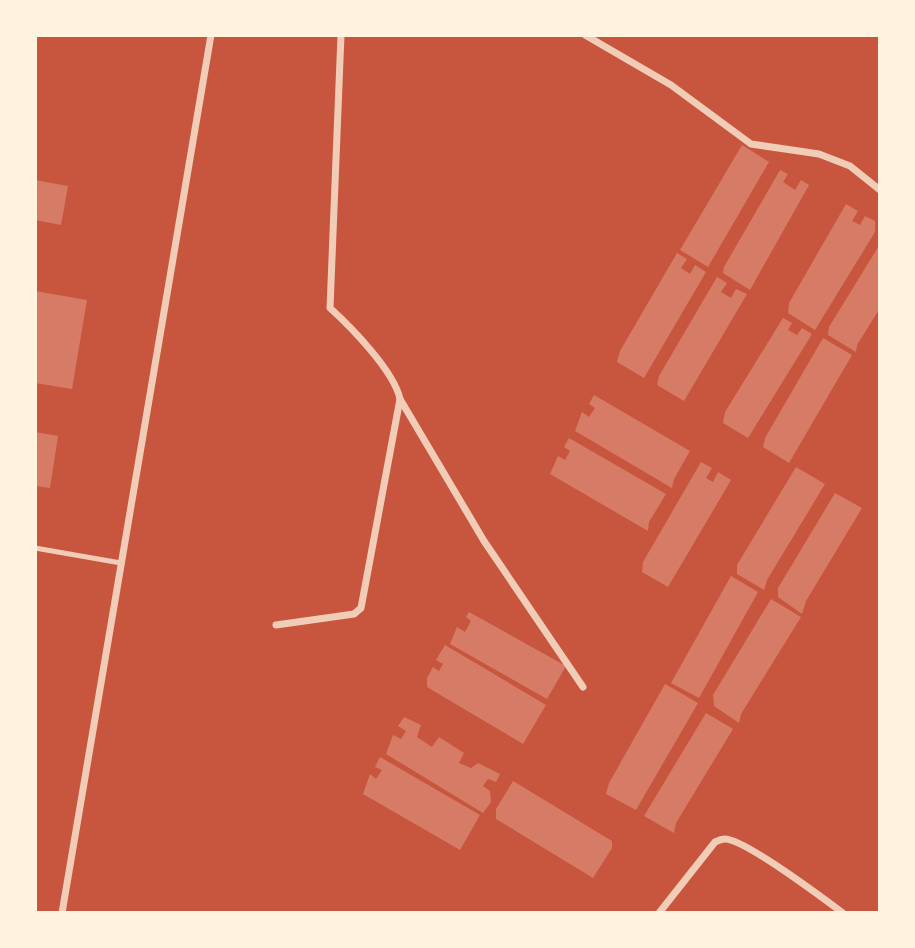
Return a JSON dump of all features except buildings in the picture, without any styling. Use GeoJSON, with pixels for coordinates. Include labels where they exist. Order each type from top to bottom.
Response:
{"type":"FeatureCollection","features":[{"type":"Feature","properties":{"kind":"street"},"geometry":{"type":"LineString","coordinates":[[62,913],[211,35]]}},
{"type":"Feature","properties":{"kind":"street"},"geometry":{"type":"LineString","coordinates":[[341,35],[330,308],[349,325],[393,380],[400,398],[484,541],[583,687]]}},
{"type":"Feature","properties":{"kind":"street"},"geometry":{"type":"LineString","coordinates":[[585,35],[671,85],[751,144],[819,154],[850,166],[880,190]]}},
{"type":"Feature","properties":{"kind":"street"},"geometry":{"type":"LineString","coordinates":[[276,625],[354,614],[361,608],[400,398]]}},
{"type":"Feature","properties":{"kind":"street"},"geometry":{"type":"LineString","coordinates":[[659,913],[715,842],[723,838],[732,840],[780,868],[843,913]]}},
{"type":"Feature","properties":{"kind":"lane"},"geometry":{"type":"LineString","coordinates":[[35,548],[121,563]]}}]}
